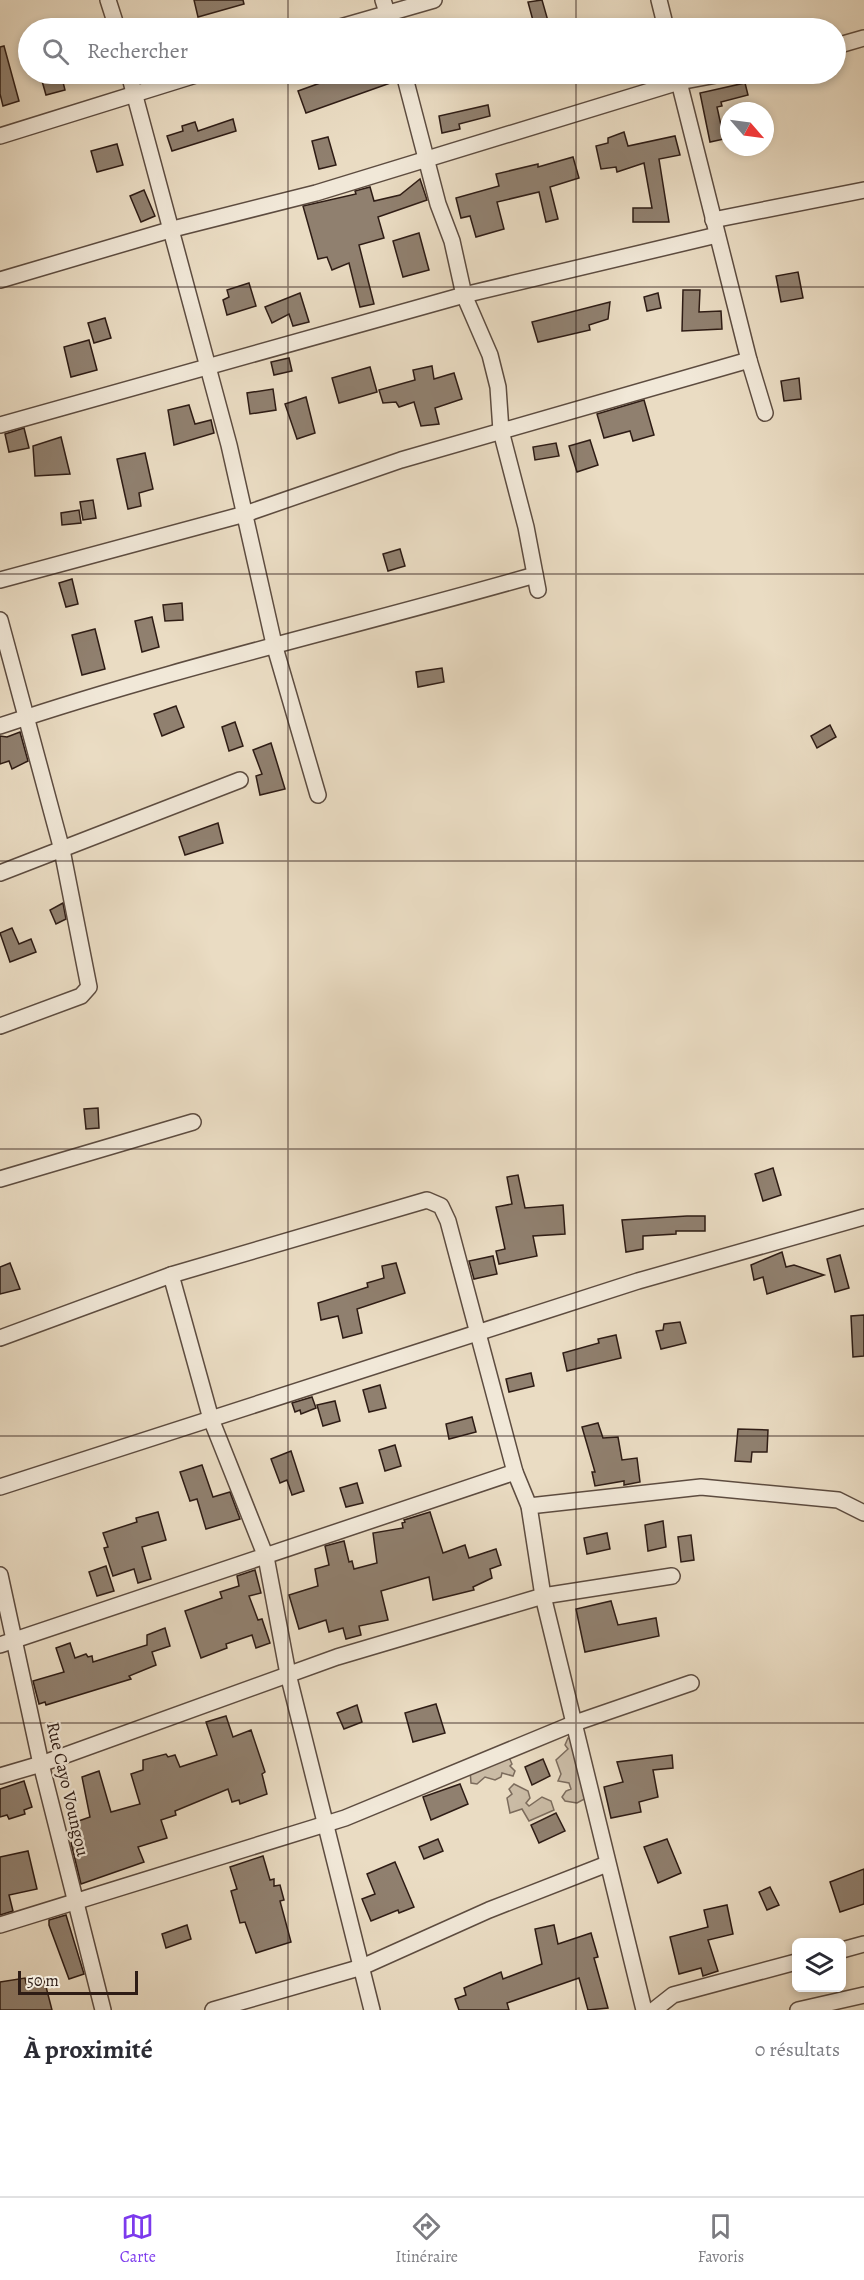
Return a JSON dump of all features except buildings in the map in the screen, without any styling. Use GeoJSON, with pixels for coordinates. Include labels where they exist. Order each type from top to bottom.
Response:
{"type":"FeatureCollection","features":[{"type":"Feature","properties":{"kind":"street"},"geometry":{"type":"LineString","coordinates":[[108,0],[114,18]]}},
{"type":"Feature","properties":{"kind":"street"},"geometry":{"type":"LineString","coordinates":[[359,18],[385,6],[434,0]]}},
{"type":"Feature","properties":{"kind":"street"},"geometry":{"type":"LineString","coordinates":[[659,0],[664,18]]}},
{"type":"Feature","properties":{"kind":"street"},"geometry":{"type":"LineString","coordinates":[[846,43],[864,38]]}},
{"type":"Feature","properties":{"kind":"street"},"geometry":{"type":"LineString","coordinates":[[131,84],[173,229],[245,514],[274,644],[318,795]]}},
{"type":"Feature","properties":{"kind":"street"},"geometry":{"type":"LineString","coordinates":[[0,136],[168,84]]}},
{"type":"Feature","properties":{"kind":"street"},"geometry":{"type":"LineString","coordinates":[[0,726],[274,644],[536,582],[526,527],[501,431],[498,387],[490,354],[465,295],[452,241],[438,204],[425,158],[406,84]]}},
{"type":"Feature","properties":{"kind":"street"},"geometry":{"type":"LineString","coordinates":[[0,280],[173,229],[316,193],[659,84]]}},
{"type":"Feature","properties":{"kind":"street"},"geometry":{"type":"LineString","coordinates":[[679,84],[749,360],[765,413]]}},
{"type":"Feature","properties":{"kind":"street"},"geometry":{"type":"LineString","coordinates":[[0,425],[715,227],[864,190]]}},
{"type":"Feature","properties":{"kind":"street"},"geometry":{"type":"LineString","coordinates":[[0,580],[245,514],[401,460],[749,360]]}},
{"type":"Feature","properties":{"kind":"street"},"geometry":{"type":"LineString","coordinates":[[0,620],[62,850],[89,987],[81,996],[0,1026]]}},
{"type":"Feature","properties":{"kind":"street"},"geometry":{"type":"LineString","coordinates":[[0,873],[240,780]]}},
{"type":"Feature","properties":{"kind":"street"},"geometry":{"type":"LineString","coordinates":[[0,1179],[193,1122]]}},
{"type":"Feature","properties":{"kind":"street"},"geometry":{"type":"LineString","coordinates":[[0,1338],[171,1275],[427,1200],[441,1206],[448,1221],[480,1333],[515,1472],[529,1506],[543,1596],[644,2010]]}},
{"type":"Feature","properties":{"kind":"street"},"geometry":{"type":"LineString","coordinates":[[0,1487],[638,1281],[864,1217]]}},
{"type":"Feature","properties":{"kind":"street"},"geometry":{"type":"LineString","coordinates":[[171,1275],[212,1419],[266,1557],[288,1674],[372,2010]]}},
{"type":"Feature","properties":{"kind":"street"},"geometry":{"type":"LineString","coordinates":[[0,1645],[515,1472]]}},
{"type":"Feature","properties":{"kind":"street"},"geometry":{"type":"LineString","coordinates":[[529,1506],[701,1487],[838,1500],[864,1513]]}},
{"type":"Feature","properties":{"kind":"street","name":"Rue Cayo Voungou"},"geometry":{"type":"LineString","coordinates":[[0,1575],[16,1640],[41,1764],[103,2010]]}},
{"type":"Feature","properties":{"kind":"street"},"geometry":{"type":"LineString","coordinates":[[0,1776],[41,1764],[288,1674],[543,1596],[672,1576]]}},
{"type":"Feature","properties":{"kind":"street"},"geometry":{"type":"LineString","coordinates":[[0,1925],[74,1900],[327,1823],[574,1723],[691,1683]]}},
{"type":"Feature","properties":{"kind":"street"},"geometry":{"type":"LineString","coordinates":[[213,2010],[362,1967],[489,1910],[607,1864]]}},
{"type":"Feature","properties":{"kind":"street"},"geometry":{"type":"LineString","coordinates":[[846,1949],[864,1944]]}},
{"type":"Feature","properties":{"kind":"street"},"geometry":{"type":"LineString","coordinates":[[654,2010],[673,1995],[792,1963]]}},
{"type":"Feature","properties":{"kind":"street"},"geometry":{"type":"LineString","coordinates":[[798,2010],[864,1995]]}},
{"type":"Feature","properties":{"kind":"shaded area"},"geometry":{"type":"Polygon","coordinates":[[[568,1738],[577,1744],[588,1797],[577,1803],[565,1801],[562,1797],[566,1791],[571,1789],[569,1783],[558,1781],[561,1774],[556,1760],[568,1749],[565,1745],[568,1738]]]}},
{"type":"Feature","properties":{"kind":"shaded area"},"geometry":{"type":"Polygon","coordinates":[[[508,1755],[512,1764],[510,1766],[515,1771],[513,1776],[502,1773],[501,1777],[495,1780],[485,1777],[477,1784],[471,1783],[470,1770],[508,1755]]]}},
{"type":"Feature","properties":{"kind":"shaded area"},"geometry":{"type":"Polygon","coordinates":[[[514,1784],[528,1791],[530,1798],[526,1803],[529,1806],[542,1797],[551,1801],[554,1810],[529,1821],[522,1809],[510,1813],[507,1798],[512,1794],[509,1789],[514,1784]]]}}]}
